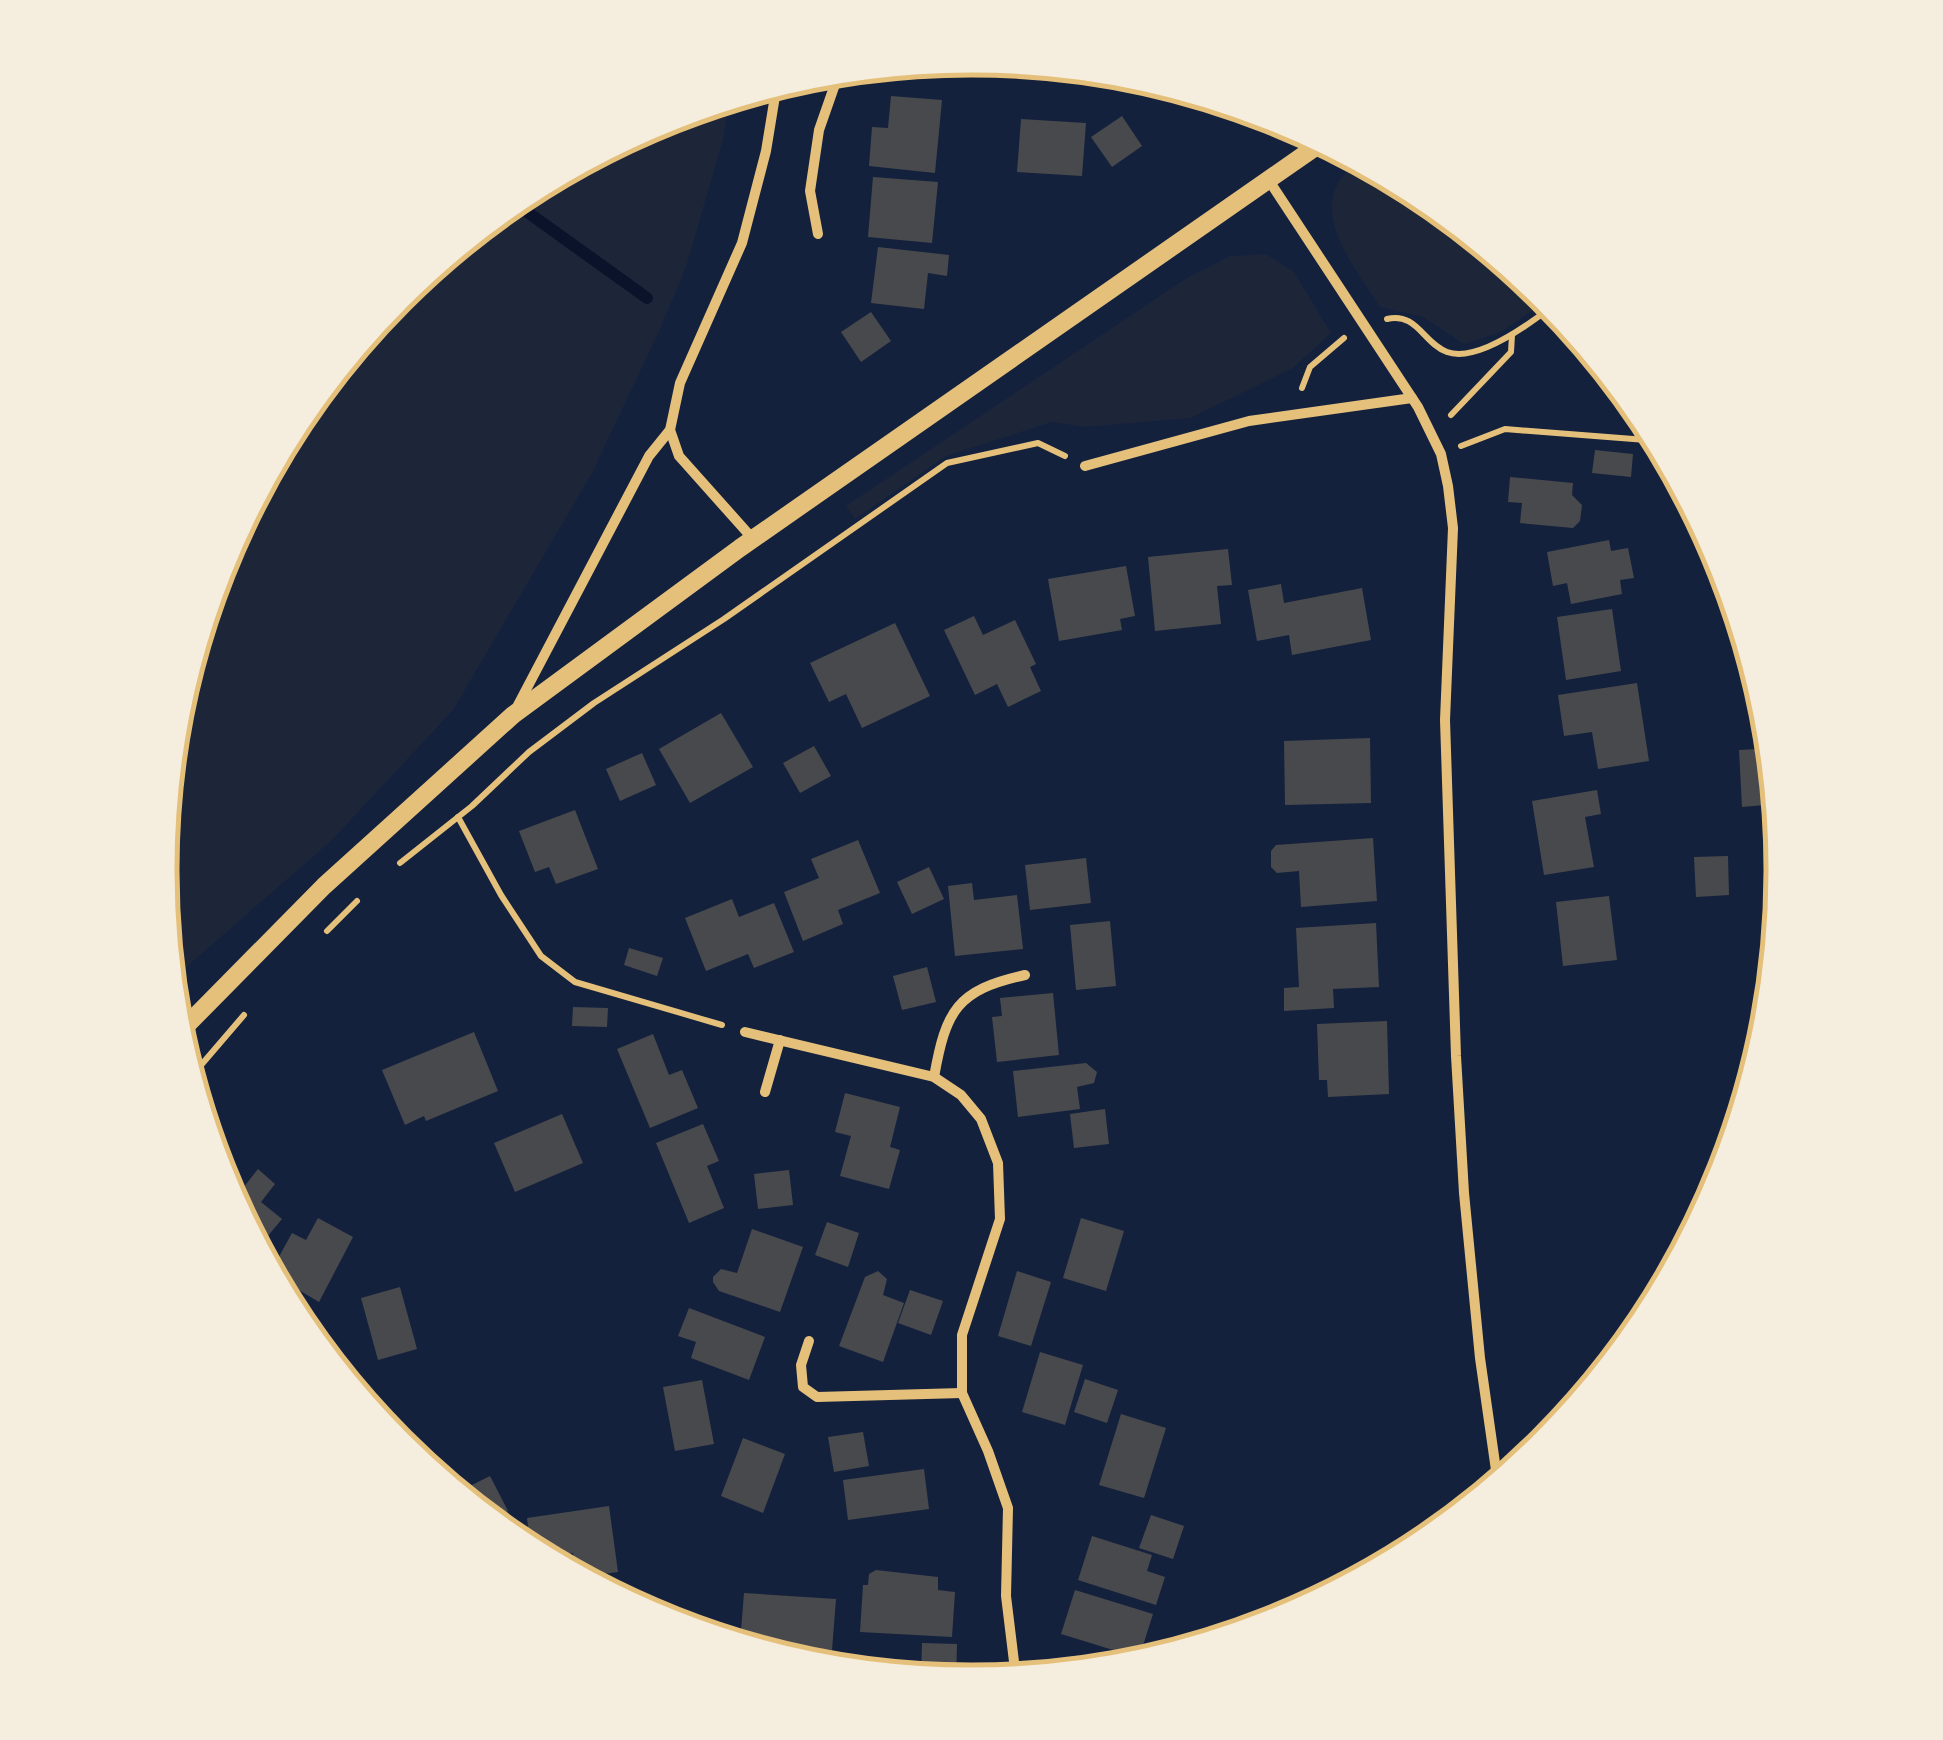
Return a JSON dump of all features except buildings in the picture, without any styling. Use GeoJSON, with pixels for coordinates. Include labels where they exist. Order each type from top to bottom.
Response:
{"type":"FeatureCollection","features":[{"type":"Feature","properties":{"kind":"street"},"geometry":{"type":"LineString","coordinates":[[818,234],[810,191],[819,130],[834,87]]}},
{"type":"Feature","properties":{"kind":"street"},"geometry":{"type":"LineString","coordinates":[[513,715],[649,456],[670,430],[680,383],[742,244],[775,100]]}},
{"type":"Feature","properties":{"kind":"street"},"geometry":{"type":"LineString","coordinates":[[191,1021],[324,886],[513,715],[753,539],[1309,151]]}},
{"type":"Feature","properties":{"kind":"street"},"geometry":{"type":"LineString","coordinates":[[1267,178],[1412,398],[1441,454],[1452,528],[1445,720],[1464,1193],[1480,1358],[1496,1468]]}},
{"type":"Feature","properties":{"kind":"street"},"geometry":{"type":"LineString","coordinates":[[1085,466],[1249,422],[1412,398]]}},
{"type":"Feature","properties":{"kind":"street"},"geometry":{"type":"LineString","coordinates":[[670,430],[679,456],[753,539]]}},
{"type":"Feature","properties":{"kind":"street"},"geometry":{"type":"LineString","coordinates":[[934,1077],[942,1036],[963,999],[990,982],[1024,975]]}},
{"type":"Feature","properties":{"kind":"street"},"geometry":{"type":"LineString","coordinates":[[744,1032],[934,1077],[961,1095],[981,1119],[998,1163],[1000,1219],[962,1335],[962,1392],[1008,1508],[1006,1596],[1014,1663]]}},
{"type":"Feature","properties":{"kind":"street"},"geometry":{"type":"LineString","coordinates":[[765,1092],[780,1040]]}},
{"type":"Feature","properties":{"kind":"street"},"geometry":{"type":"LineString","coordinates":[[809,1341],[801,1365],[803,1387],[817,1397],[962,1392]]}},
{"type":"Feature","properties":{"kind":"path"},"geometry":{"type":"LineString","coordinates":[[1433,434],[1511,352],[1512,335]]}},
{"type":"Feature","properties":{"kind":"path"},"geometry":{"type":"LineString","coordinates":[[1441,454],[1505,429],[1640,440]]}},
{"type":"Feature","properties":{"kind":"path"},"geometry":{"type":"LineString","coordinates":[[397,865],[458,817],[528,752],[947,463],[1038,442],[1085,466]]}},
{"type":"Feature","properties":{"kind":"path"},"geometry":{"type":"LineString","coordinates":[[439,780],[501,895],[541,956],[575,982],[744,1032]]}},
{"type":"Feature","properties":{"kind":"path"},"geometry":{"type":"LineString","coordinates":[[318,940],[369,890]]}},
{"type":"Feature","properties":{"kind":"path"},"geometry":{"type":"LineString","coordinates":[[201,1065],[245,1013]]}},
{"type":"Feature","properties":{"kind":"shaded area"},"geometry":{"type":"Polygon","coordinates":[[[727,114],[686,267],[592,473],[453,710],[332,840],[183,970],[178,922],[178,818],[192,715],[219,614],[258,518],[283,472],[341,386],[409,308],[447,272],[530,209],[574,182],[667,136],[727,114]]]}},
{"type":"Feature","properties":{"kind":"shaded area"},"geometry":{"type":"Polygon","coordinates":[[[1349,171],[1413,209],[1496,272],[1535,309],[1501,332],[1464,344],[1423,317],[1380,307],[1345,253],[1337,233],[1333,195],[1349,171]]]}},
{"type":"Feature","properties":{"kind":"shaded area"},"geometry":{"type":"Polygon","coordinates":[[[1266,254],[1294,272],[1331,333],[1293,368],[1190,418],[1085,427],[1052,422],[946,456],[855,519],[846,506],[1187,278],[1230,256],[1266,254]]]}},
{"type":"Feature","properties":{"kind":"waterway"},"geometry":{"type":"LineString","coordinates":[[527,211],[647,298]]}}]}
